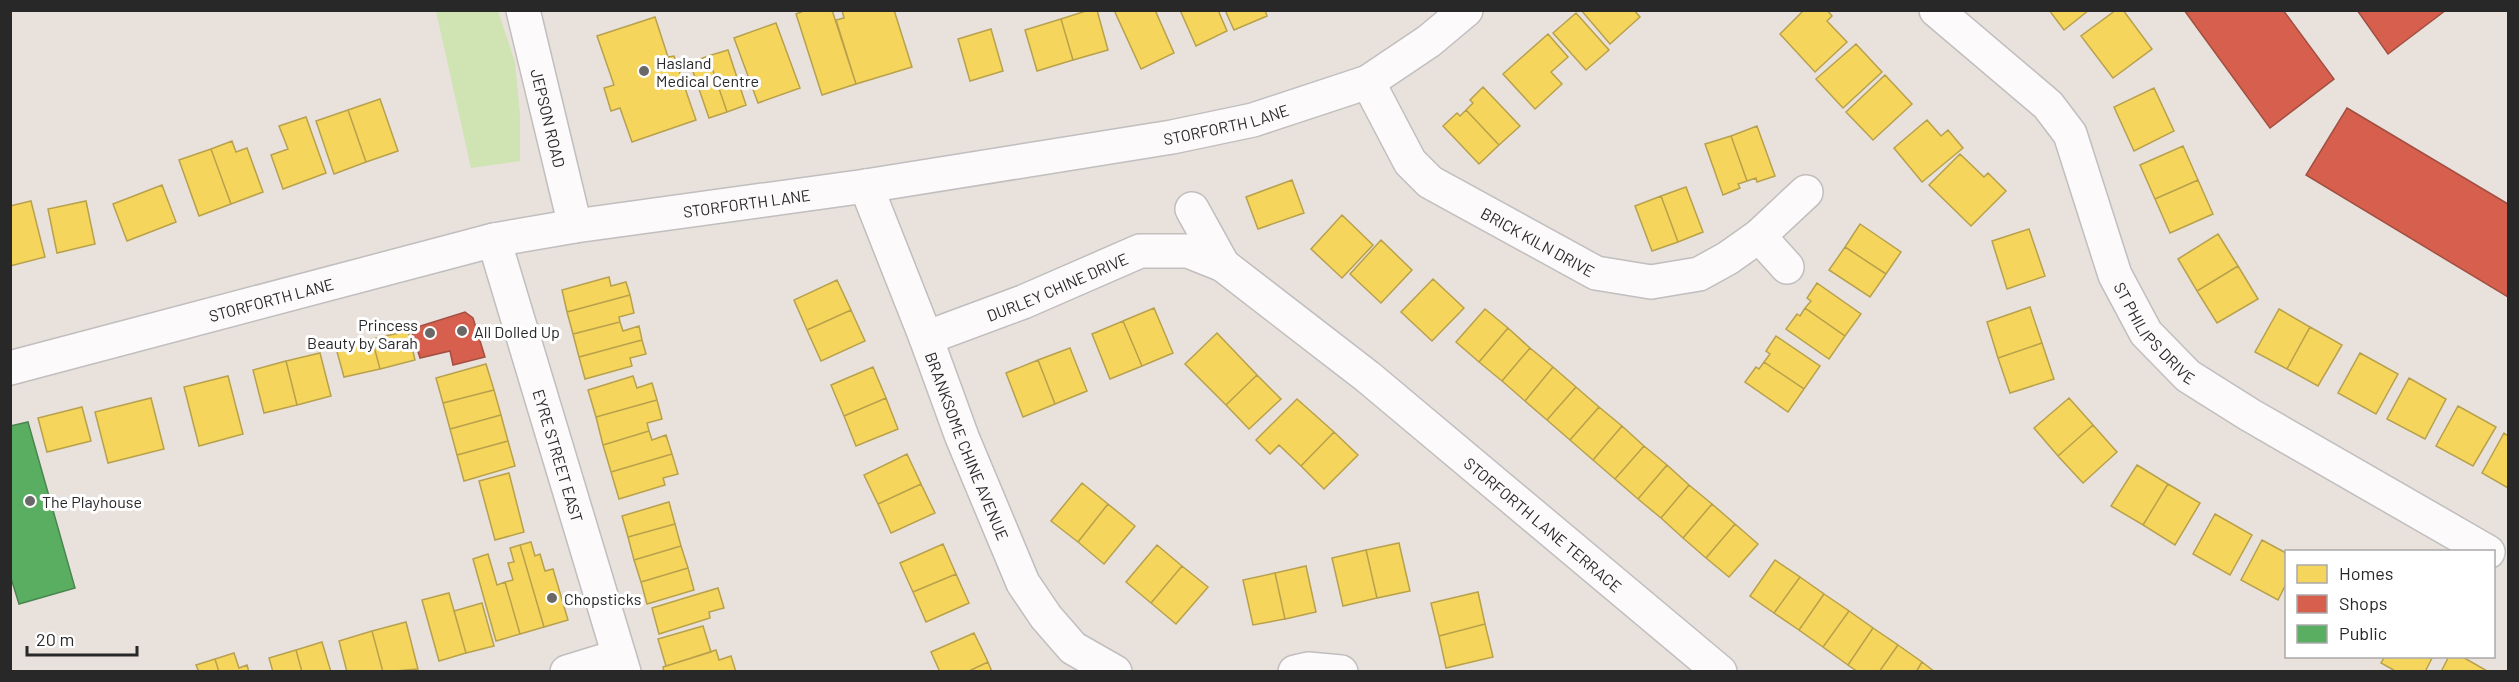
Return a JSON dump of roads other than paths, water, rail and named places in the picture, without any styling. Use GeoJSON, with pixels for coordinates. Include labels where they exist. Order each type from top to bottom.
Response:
{"type":"FeatureCollection","features":[{"type":"Feature","properties":{"kind":"street","name":"JEPSON ROAD"},"geometry":{"type":"LineString","coordinates":[[523,10],[575,226]]}},
{"type":"Feature","properties":{"kind":"street","name":"STORFORTH LANE"},"geometry":{"type":"LineString","coordinates":[[10,368],[494,240],[575,226],[866,186],[1172,137],[1253,120],[1368,82],[1429,41],[1466,10]]}},
{"type":"Feature","properties":{"kind":"street","name":"ST PHILIPS DRIVE"},"geometry":{"type":"LineString","coordinates":[[1936,10],[1981,51],[2048,105],[2070,134],[2115,275],[2146,333],[2188,376],[2485,550]]}},
{"type":"Feature","properties":{"kind":"street","name":"BRICK KILN DRIVE"},"geometry":{"type":"LineString","coordinates":[[1368,82],[1410,162],[1430,182],[1596,273],[1651,282],[1699,274],[1728,258],[1759,236],[1806,192]]}},
{"type":"Feature","properties":{"kind":"street","name":"BRANKSOME CHINE AVENUE"},"geometry":{"type":"LineString","coordinates":[[866,186],[962,437],[1023,584],[1046,617],[1073,648],[1115,672]]}},
{"type":"Feature","properties":{"kind":"street","name":"DURLEY CHINE DRIVE"},"geometry":{"type":"LineString","coordinates":[[1192,210],[1223,266]]}},
{"type":"Feature","properties":{"kind":"street"},"geometry":{"type":"LineString","coordinates":[[1759,236],[1787,267]]}},
{"type":"Feature","properties":{"kind":"street","name":"EYRE STREET EAST"},"geometry":{"type":"LineString","coordinates":[[494,240],[622,664]]}},
{"type":"Feature","properties":{"kind":"street","name":"DURLEY CHINE DRIVE"},"geometry":{"type":"LineString","coordinates":[[926,338],[1023,302],[1140,251],[1188,251],[1223,266],[1368,377]]}},
{"type":"Feature","properties":{"kind":"street","name":"STORFORTH LANE TERRACE"},"geometry":{"type":"LineString","coordinates":[[1368,377],[1720,672]]}},
{"type":"Feature","properties":{"kind":"street"},"geometry":{"type":"LineString","coordinates":[[567,672],[622,664]]}},
{"type":"Feature","properties":{"kind":"street"},"geometry":{"type":"LineString","coordinates":[[1295,672],[1308,669],[1341,672]]}},
{"type":"Feature","properties":{"kind":"place","name":"Hasland Medical Centre"},"geometry":{"type":"Point","coordinates":[644,71]}},
{"type":"Feature","properties":{"kind":"place","name":"All Dolled Up"},"geometry":{"type":"Point","coordinates":[462,331]}},
{"type":"Feature","properties":{"kind":"place","name":"Princess Beauty by Sarah"},"geometry":{"type":"Point","coordinates":[430,333]}},
{"type":"Feature","properties":{"kind":"place","name":"The Playhouse"},"geometry":{"type":"Point","coordinates":[30,501]}},
{"type":"Feature","properties":{"kind":"place","name":"Chopsticks"},"geometry":{"type":"Point","coordinates":[552,598]}}]}
